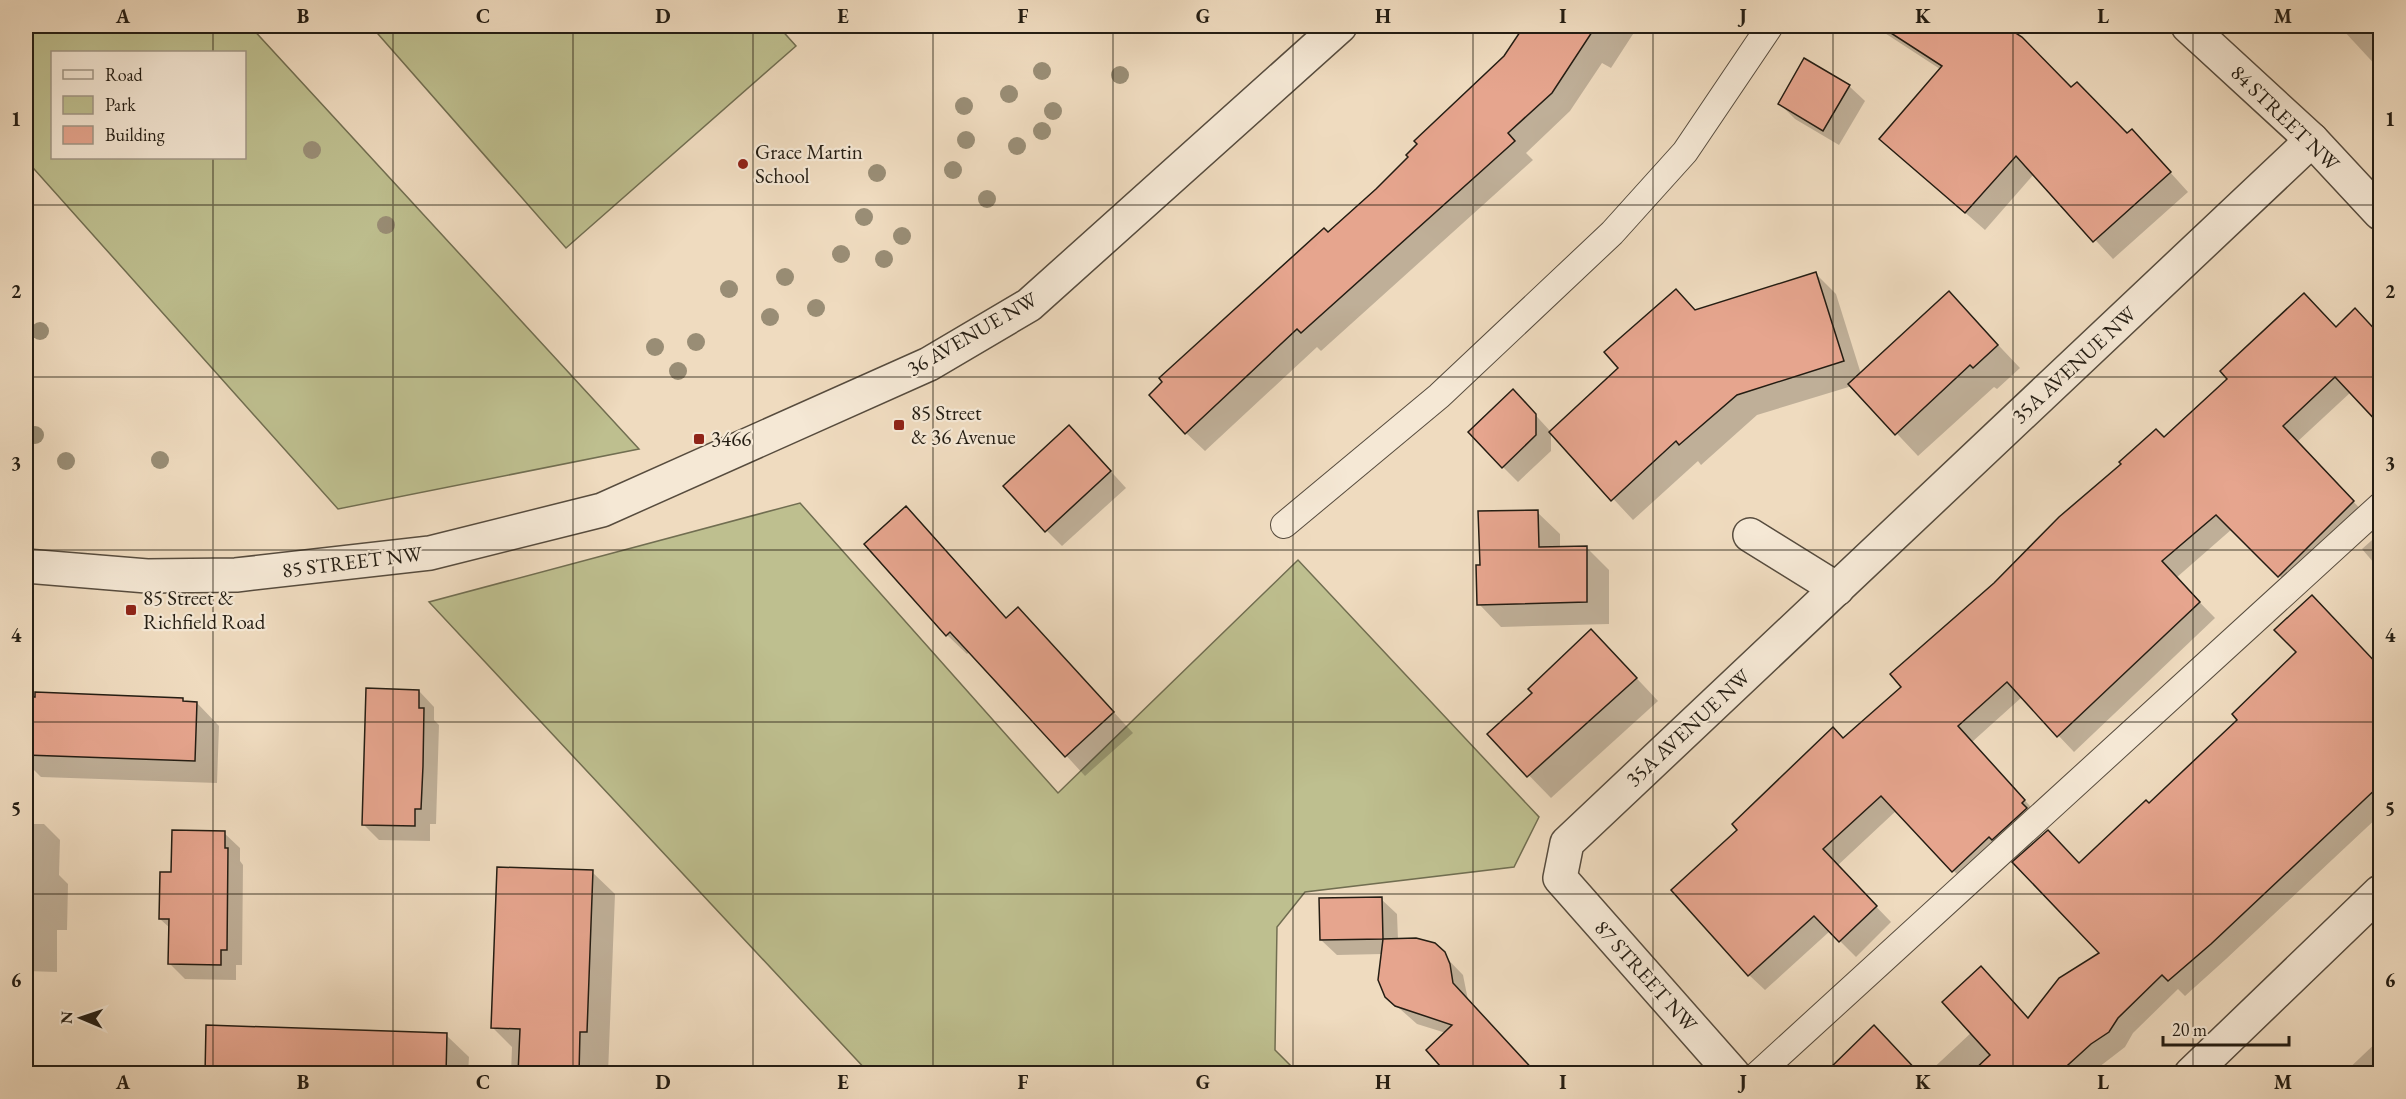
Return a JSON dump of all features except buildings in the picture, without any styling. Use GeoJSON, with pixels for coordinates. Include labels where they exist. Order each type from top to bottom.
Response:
{"type":"FeatureCollection","features":[{"type":"Feature","properties":{"kind":"street","name":"36 AVENUE NW"},"geometry":{"type":"LineString","coordinates":[[602,510],[929,364],[1029,305],[1340,26]]}},
{"type":"Feature","properties":{"kind":"street","name":"84 STREET NW"},"geometry":{"type":"LineString","coordinates":[[2188,26],[2312,140],[2380,213]]}},
{"type":"Feature","properties":{"kind":"street","name":"35A AVENUE NW"},"geometry":{"type":"LineString","coordinates":[[1560,878],[1567,843],[2312,140]]}},
{"type":"Feature","properties":{"kind":"street","name":"85 STREET NW"},"geometry":{"type":"LineString","coordinates":[[26,566],[147,576],[244,574],[430,553],[602,510]]}},
{"type":"Feature","properties":{"kind":"street"},"geometry":{"type":"LineString","coordinates":[[1750,535],[1837,589]]}},
{"type":"Feature","properties":{"kind":"street","name":"87 STREET NW"},"geometry":{"type":"LineString","coordinates":[[1560,878],[1733,1074]]}},
{"type":"Feature","properties":{"kind":"street"},"geometry":{"type":"LineString","coordinates":[[2190,1074],[2380,892]]}},
{"type":"Feature","properties":{"kind":"lane"},"geometry":{"type":"LineString","coordinates":[[1284,525],[1439,396],[1612,233],[1685,152],[1770,26]]}},
{"type":"Feature","properties":{"kind":"lane"},"geometry":{"type":"LineString","coordinates":[[1758,1074],[2380,506]]}},
{"type":"Feature","properties":{"kind":"green space"},"geometry":{"type":"Polygon","coordinates":[[[26,26],[250,26],[639,449],[338,509],[26,160],[26,26]]]}},
{"type":"Feature","properties":{"kind":"green space"},"geometry":{"type":"Polygon","coordinates":[[[371,26],[778,26],[796,46],[566,248],[371,26]]]}},
{"type":"Feature","properties":{"kind":"green space"},"geometry":{"type":"Polygon","coordinates":[[[800,503],[1058,793],[1298,560],[1539,817],[1514,867],[1305,892],[1277,927],[1275,1050],[1298,1073],[869,1073],[429,602],[800,503]]]}},
{"type":"Feature","properties":{"kind":"place","name":"Grace Martin School"},"geometry":{"type":"Point","coordinates":[743,164]}},
{"type":"Feature","properties":{"kind":"place","name":"85 Street & 36 Avenue"},"geometry":{"type":"Point","coordinates":[899,425]}},
{"type":"Feature","properties":{"kind":"place","name":"3466"},"geometry":{"type":"Point","coordinates":[699,439]}},
{"type":"Feature","properties":{"kind":"place","name":"85 Street & Richfield Road"},"geometry":{"type":"Point","coordinates":[131,610]}}]}
